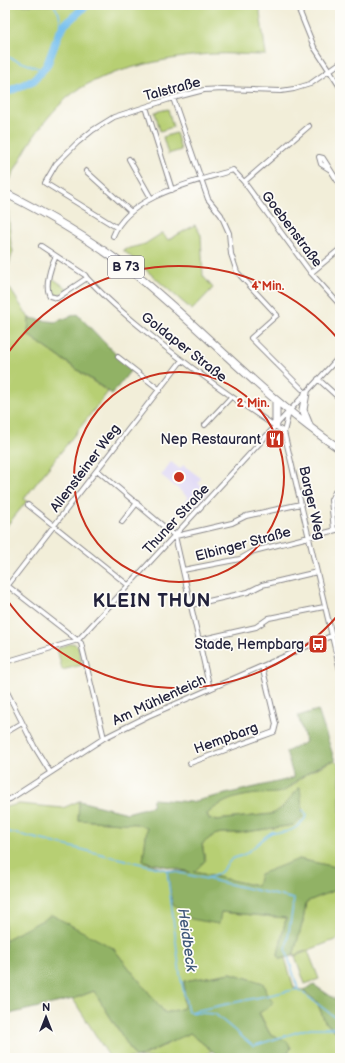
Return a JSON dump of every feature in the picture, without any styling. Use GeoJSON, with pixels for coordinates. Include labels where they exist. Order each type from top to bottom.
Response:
{"type":"FeatureCollection","features":[{"type":"Feature","properties":{"kind":"main road","name":"B 73"},"geometry":{"type":"LineString","coordinates":[[5,193],[49,216],[110,255],[161,296],[289,412],[340,449]]}},
{"type":"Feature","properties":{"kind":"main road"},"geometry":{"type":"LineString","coordinates":[[304,391],[302,410],[310,427]]}},
{"type":"Feature","properties":{"kind":"main road"},"geometry":{"type":"LineString","coordinates":[[276,400],[276,425]]}},
{"type":"Feature","properties":{"kind":"street"},"geometry":{"type":"LineString","coordinates":[[297,5],[308,34],[328,71],[340,87]]}},
{"type":"Feature","properties":{"kind":"street","name":"Talstraße"},"geometry":{"type":"LineString","coordinates":[[116,228],[45,183],[56,164],[94,130],[114,117],[173,98],[204,90],[223,89],[281,91],[294,89],[310,84],[340,63]]}},
{"type":"Feature","properties":{"kind":"street"},"geometry":{"type":"LineString","coordinates":[[173,98],[208,199],[221,216],[230,233],[231,254],[238,272],[277,315],[251,338],[304,391]]}},
{"type":"Feature","properties":{"kind":"street"},"geometry":{"type":"LineString","coordinates":[[146,107],[172,190]]}},
{"type":"Feature","properties":{"kind":"street"},"geometry":{"type":"LineString","coordinates":[[244,182],[309,126]]}},
{"type":"Feature","properties":{"kind":"street"},"geometry":{"type":"LineString","coordinates":[[129,159],[151,198]]}},
{"type":"Feature","properties":{"kind":"street"},"geometry":{"type":"LineString","coordinates":[[329,169],[340,185]]}},
{"type":"Feature","properties":{"kind":"street","name":"Goebenstraße"},"geometry":{"type":"LineString","coordinates":[[201,181],[233,170],[244,182],[312,273],[340,305]]}},
{"type":"Feature","properties":{"kind":"street"},"geometry":{"type":"LineString","coordinates":[[86,171],[131,212]]}},
{"type":"Feature","properties":{"kind":"street"},"geometry":{"type":"LineString","coordinates":[[113,236],[116,228],[131,212],[151,198],[201,181]]}},
{"type":"Feature","properties":{"kind":"street","name":"Goldaper Straße"},"geometry":{"type":"LineString","coordinates":[[41,246],[85,275],[106,299],[182,360],[231,397],[276,425],[284,432]]}},
{"type":"Feature","properties":{"kind":"street"},"geometry":{"type":"LineString","coordinates":[[312,273],[340,249]]}},
{"type":"Feature","properties":{"kind":"street"},"geometry":{"type":"LineString","coordinates":[[56,256],[52,264],[48,290],[50,296],[57,298],[60,297],[87,278]]}},
{"type":"Feature","properties":{"kind":"street","name":"Thuner Straße"},"geometry":{"type":"LineString","coordinates":[[78,640],[289,412],[304,391],[340,356]]}},
{"type":"Feature","properties":{"kind":"street"},"geometry":{"type":"LineString","coordinates":[[118,357],[160,390]]}},
{"type":"Feature","properties":{"kind":"street","name":"Allensteiner Weg"},"geometry":{"type":"LineString","coordinates":[[6,588],[144,407],[160,390],[182,360]]}},
{"type":"Feature","properties":{"kind":"street"},"geometry":{"type":"LineString","coordinates":[[318,379],[340,399]]}},
{"type":"Feature","properties":{"kind":"street"},"geometry":{"type":"LineString","coordinates":[[205,425],[231,397]]}},
{"type":"Feature","properties":{"kind":"street","name":"Barger Weg"},"geometry":{"type":"LineString","coordinates":[[289,412],[284,432],[340,670]]}},
{"type":"Feature","properties":{"kind":"street"},"geometry":{"type":"LineString","coordinates":[[97,470],[175,536],[210,689]]}},
{"type":"Feature","properties":{"kind":"street"},"geometry":{"type":"LineString","coordinates":[[334,530],[331,500],[340,482]]}},
{"type":"Feature","properties":{"kind":"street"},"geometry":{"type":"LineString","coordinates":[[122,522],[137,503]]}},
{"type":"Feature","properties":{"kind":"street"},"geometry":{"type":"LineString","coordinates":[[175,536],[232,523],[246,516],[301,504]]}},
{"type":"Feature","properties":{"kind":"street"},"geometry":{"type":"LineString","coordinates":[[28,505],[128,586]]}},
{"type":"Feature","properties":{"kind":"street","name":"Elbinger Straße"},"geometry":{"type":"LineString","coordinates":[[183,570],[240,559],[254,551],[307,539],[308,537],[340,529]]}},
{"type":"Feature","properties":{"kind":"street"},"geometry":{"type":"LineString","coordinates":[[191,606],[248,592],[262,585],[317,572]]}},
{"type":"Feature","properties":{"kind":"street"},"geometry":{"type":"LineString","coordinates":[[6,588],[81,643],[104,738]]}},
{"type":"Feature","properties":{"kind":"street"},"geometry":{"type":"LineString","coordinates":[[199,640],[256,627],[269,618],[324,607]]}},
{"type":"Feature","properties":{"kind":"street","name":"Am Mühlenteich"},"geometry":{"type":"LineString","coordinates":[[5,801],[104,738],[148,716],[340,632]]}},
{"type":"Feature","properties":{"kind":"street"},"geometry":{"type":"LineString","coordinates":[[5,662],[78,640]]}},
{"type":"Feature","properties":{"kind":"street","name":"Hempbarg"},"geometry":{"type":"LineString","coordinates":[[190,763],[274,732],[276,724],[262,666]]}},
{"type":"Feature","properties":{"kind":"street"},"geometry":{"type":"LineString","coordinates":[[5,688],[22,723],[50,772]]}},
{"type":"Feature","properties":{"kind":"street"},"geometry":{"type":"LineString","coordinates":[[5,733],[22,723]]}},
{"type":"Feature","properties":{"kind":"shaded area"},"geometry":{"type":"Polygon","coordinates":[[[171,462],[180,469],[183,465],[201,478],[198,483],[209,492],[193,510],[184,503],[188,497],[161,475],[171,462]]]}},
{"type":"Feature","properties":{"kind":"green space"},"geometry":{"type":"Polygon","coordinates":[[[5,5],[259,5],[266,55],[218,54],[176,58],[116,73],[80,88],[67,98],[41,126],[27,147],[9,182],[5,180],[5,5]]]}},
{"type":"Feature","properties":{"kind":"green space"},"geometry":{"type":"Polygon","coordinates":[[[168,109],[173,127],[160,131],[155,112],[168,109]]]}},
{"type":"Feature","properties":{"kind":"green space"},"geometry":{"type":"Polygon","coordinates":[[[176,133],[181,150],[168,154],[163,137],[176,133]]]}},
{"type":"Feature","properties":{"kind":"green space"},"geometry":{"type":"Polygon","coordinates":[[[5,208],[8,210],[11,245],[13,251],[5,278],[5,208]]]}},
{"type":"Feature","properties":{"kind":"green space"},"geometry":{"type":"Polygon","coordinates":[[[195,225],[201,235],[203,276],[213,288],[192,310],[123,250],[145,244],[162,233],[168,240],[195,225]]]}},
{"type":"Feature","properties":{"kind":"green space"},"geometry":{"type":"Polygon","coordinates":[[[52,278],[68,289],[57,296],[52,295],[50,290],[52,278]]]}},
{"type":"Feature","properties":{"kind":"green space"},"geometry":{"type":"Polygon","coordinates":[[[5,281],[29,318],[28,335],[108,392],[24,499],[27,501],[5,528],[5,281]]]}},
{"type":"Feature","properties":{"kind":"green space"},"geometry":{"type":"Polygon","coordinates":[[[77,314],[131,370],[112,394],[28,335],[29,318],[55,322],[77,314]]]}},
{"type":"Feature","properties":{"kind":"green space"},"geometry":{"type":"Polygon","coordinates":[[[73,643],[78,646],[82,665],[62,670],[57,648],[73,643]]]}},
{"type":"Feature","properties":{"kind":"green space"},"geometry":{"type":"Polygon","coordinates":[[[318,710],[335,761],[326,763],[311,770],[282,792],[238,797],[219,805],[207,814],[209,819],[216,820],[272,814],[282,808],[300,787],[303,817],[294,825],[214,835],[202,844],[205,861],[194,872],[257,886],[260,874],[299,859],[340,868],[340,888],[306,902],[303,921],[293,956],[280,959],[278,954],[286,918],[221,912],[219,924],[191,919],[172,904],[167,870],[190,872],[143,861],[147,828],[137,824],[78,820],[79,801],[127,813],[152,806],[153,799],[191,802],[294,778],[286,752],[306,742],[298,716],[318,710]]]}},
{"type":"Feature","properties":{"kind":"green space"},"geometry":{"type":"Polygon","coordinates":[[[335,761],[340,766],[340,868],[299,859],[257,886],[194,872],[205,861],[202,843],[214,835],[294,825],[300,787],[282,808],[272,814],[216,820],[209,819],[207,814],[215,807],[232,798],[291,787],[307,773],[335,761]]]}},
{"type":"Feature","properties":{"kind":"green space"},"geometry":{"type":"Polygon","coordinates":[[[79,801],[78,820],[137,824],[147,828],[143,861],[167,870],[172,904],[219,923],[220,912],[286,918],[278,954],[280,959],[285,958],[294,988],[303,990],[317,1002],[325,1022],[340,1035],[340,1058],[296,1058],[288,1052],[291,1048],[287,1041],[270,1034],[259,1012],[269,1007],[263,983],[231,973],[184,981],[184,1008],[165,1013],[113,948],[5,940],[5,807],[19,804],[63,808],[79,801]]]}},
{"type":"Feature","properties":{"kind":"green space"},"geometry":{"type":"Polygon","coordinates":[[[340,888],[340,938],[293,956],[303,921],[306,902],[340,888]]]}},
{"type":"Feature","properties":{"kind":"green space"},"geometry":{"type":"Polygon","coordinates":[[[52,915],[113,948],[165,1013],[184,1008],[184,981],[231,973],[263,983],[267,995],[273,1002],[269,1007],[259,1013],[270,1034],[287,1041],[291,1048],[288,1052],[275,1058],[221,1058],[190,1033],[136,1058],[94,991],[73,999],[5,1015],[5,940],[52,915]]]}},
{"type":"Feature","properties":{"kind":"green space"},"geometry":{"type":"Polygon","coordinates":[[[308,951],[319,979],[305,984],[295,956],[308,951]]]}},
{"type":"Feature","properties":{"kind":"green space"},"geometry":{"type":"Polygon","coordinates":[[[314,985],[335,999],[340,997],[340,1035],[325,1022],[317,1002],[303,990],[314,985]]]}},
{"type":"Feature","properties":{"kind":"green space"},"geometry":{"type":"Polygon","coordinates":[[[94,991],[136,1058],[110,1058],[73,999],[94,991]]]}},
{"type":"Feature","properties":{"kind":"green space"},"geometry":{"type":"Polygon","coordinates":[[[190,1033],[212,1051],[199,1058],[138,1058],[190,1033]]]}},
{"type":"Feature","properties":{"kind":"waterway"},"geometry":{"type":"LineString","coordinates":[[54,5],[59,14],[62,30]]}},
{"type":"Feature","properties":{"kind":"waterway"},"geometry":{"type":"LineString","coordinates":[[5,93],[34,80],[47,65],[59,33],[65,24],[87,5]]}},
{"type":"Feature","properties":{"kind":"waterway"},"geometry":{"type":"LineString","coordinates":[[5,56],[43,70]]}},
{"type":"Feature","properties":{"kind":"waterway"},"geometry":{"type":"LineString","coordinates":[[207,878],[220,873],[232,859],[247,853],[272,832],[278,833],[292,830],[307,816],[303,810]]}},
{"type":"Feature","properties":{"kind":"waterway","name":"Heidbeck"},"geometry":{"type":"LineString","coordinates":[[5,831],[167,870],[180,974],[188,1012],[215,1014],[253,1046],[310,1028],[340,1028]]}},
{"type":"Feature","properties":{"kind":"waterway"},"geometry":{"type":"LineString","coordinates":[[167,870],[294,899],[286,950],[298,989],[340,1021]]}},
{"type":"Feature","properties":{"kind":"waterway"},"geometry":{"type":"LineString","coordinates":[[190,1012],[298,989]]}},
{"type":"Feature","properties":{"kind":"place","name":"Nep Restaurant"},"geometry":{"type":"Point","coordinates":[275,439]}},
{"type":"Feature","properties":{"kind":"place","name":"Stade, Hempbarg"},"geometry":{"type":"Point","coordinates":[318,644]}},
{"type":"Feature","properties":{"kind":"district","name":"KLEIN THUN"},"geometry":{"type":"Point","coordinates":[152,601]}}]}
